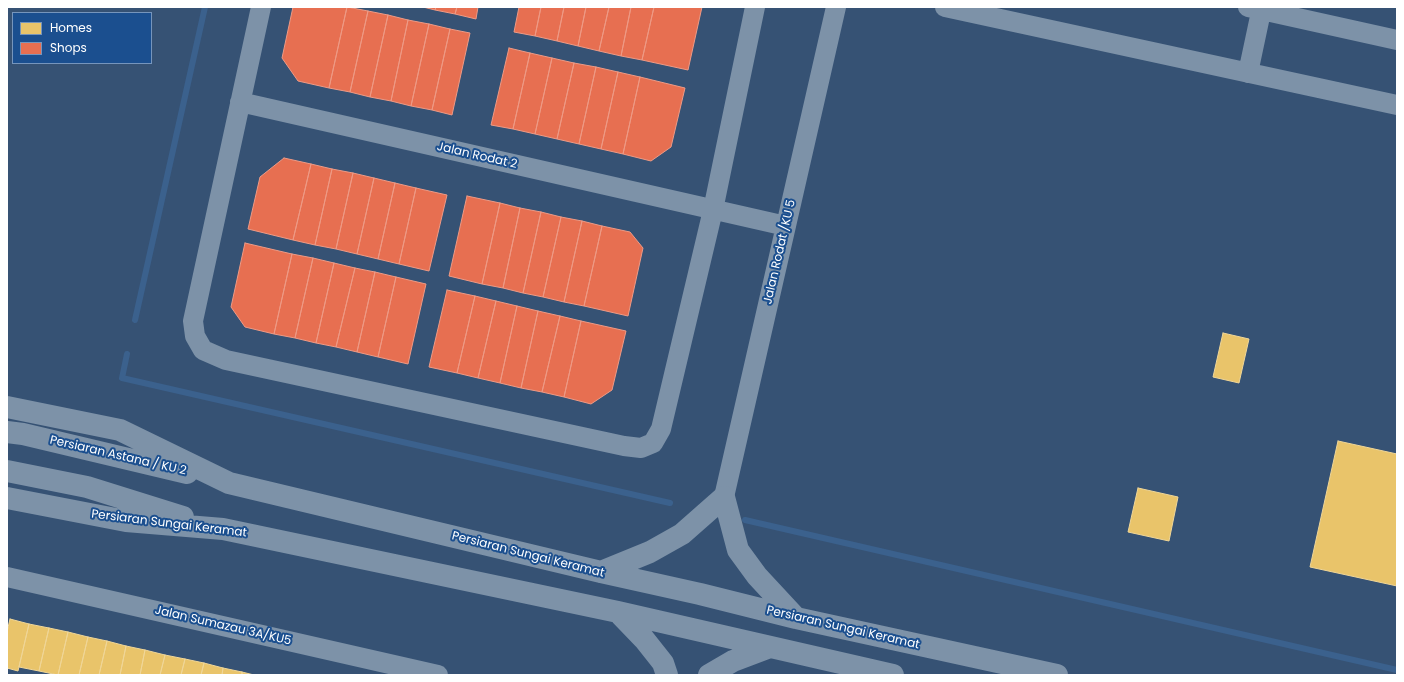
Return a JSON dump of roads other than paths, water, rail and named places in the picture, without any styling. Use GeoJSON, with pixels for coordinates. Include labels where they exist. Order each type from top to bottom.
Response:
{"type":"FeatureCollection","features":[{"type":"Feature","properties":{"kind":"street"},"geometry":{"type":"LineString","coordinates":[[261,7],[193,321],[195,336],[203,350],[226,360],[624,446],[641,448],[652,443],[661,429],[713,210],[755,7]]}},
{"type":"Feature","properties":{"kind":"street","name":"Jalan Rodat /KU 5"},"geometry":{"type":"LineString","coordinates":[[724,497],[836,7]]}},
{"type":"Feature","properties":{"kind":"street"},"geometry":{"type":"LineString","coordinates":[[945,7],[1397,105]]}},
{"type":"Feature","properties":{"kind":"street"},"geometry":{"type":"LineString","coordinates":[[1248,73],[1257,8],[1397,40]]}},
{"type":"Feature","properties":{"kind":"street","name":"Jalan Rodat 2"},"geometry":{"type":"LineString","coordinates":[[240,102],[786,226]]}},
{"type":"Feature","properties":{"kind":"street","name":"Persiaran Sungai Keramat"},"geometry":{"type":"LineString","coordinates":[[7,407],[120,430],[229,483],[796,618],[1057,675]]}},
{"type":"Feature","properties":{"kind":"street","name":"Persiaran Astana / KU 2"},"geometry":{"type":"LineString","coordinates":[[7,432],[23,434],[229,483]]}},
{"type":"Feature","properties":{"kind":"street"},"geometry":{"type":"LineString","coordinates":[[7,471],[87,487],[218,528]]}},
{"type":"Feature","properties":{"kind":"street"},"geometry":{"type":"LineString","coordinates":[[601,572],[650,552],[682,534],[724,497],[738,550],[757,576],[796,618]]}},
{"type":"Feature","properties":{"kind":"street","name":"Persiaran Sungai Keramat"},"geometry":{"type":"LineString","coordinates":[[7,498],[126,521],[218,528],[618,612],[893,675]]}},
{"type":"Feature","properties":{"kind":"street","name":"Jalan Sumazau 3A/KU5"},"geometry":{"type":"LineString","coordinates":[[7,577],[438,675]]}},
{"type":"Feature","properties":{"kind":"street"},"geometry":{"type":"LineString","coordinates":[[618,612],[644,639],[663,664],[667,675]]}},
{"type":"Feature","properties":{"kind":"street"},"geometry":{"type":"LineString","coordinates":[[709,675],[733,661],[770,647]]}},
{"type":"Feature","properties":{"kind":"waterway"},"geometry":{"type":"LineString","coordinates":[[135,320],[205,7]]}},
{"type":"Feature","properties":{"kind":"waterway"},"geometry":{"type":"LineString","coordinates":[[127,354],[122,378],[670,503]]}},
{"type":"Feature","properties":{"kind":"waterway"},"geometry":{"type":"LineString","coordinates":[[745,520],[1397,670]]}}]}
